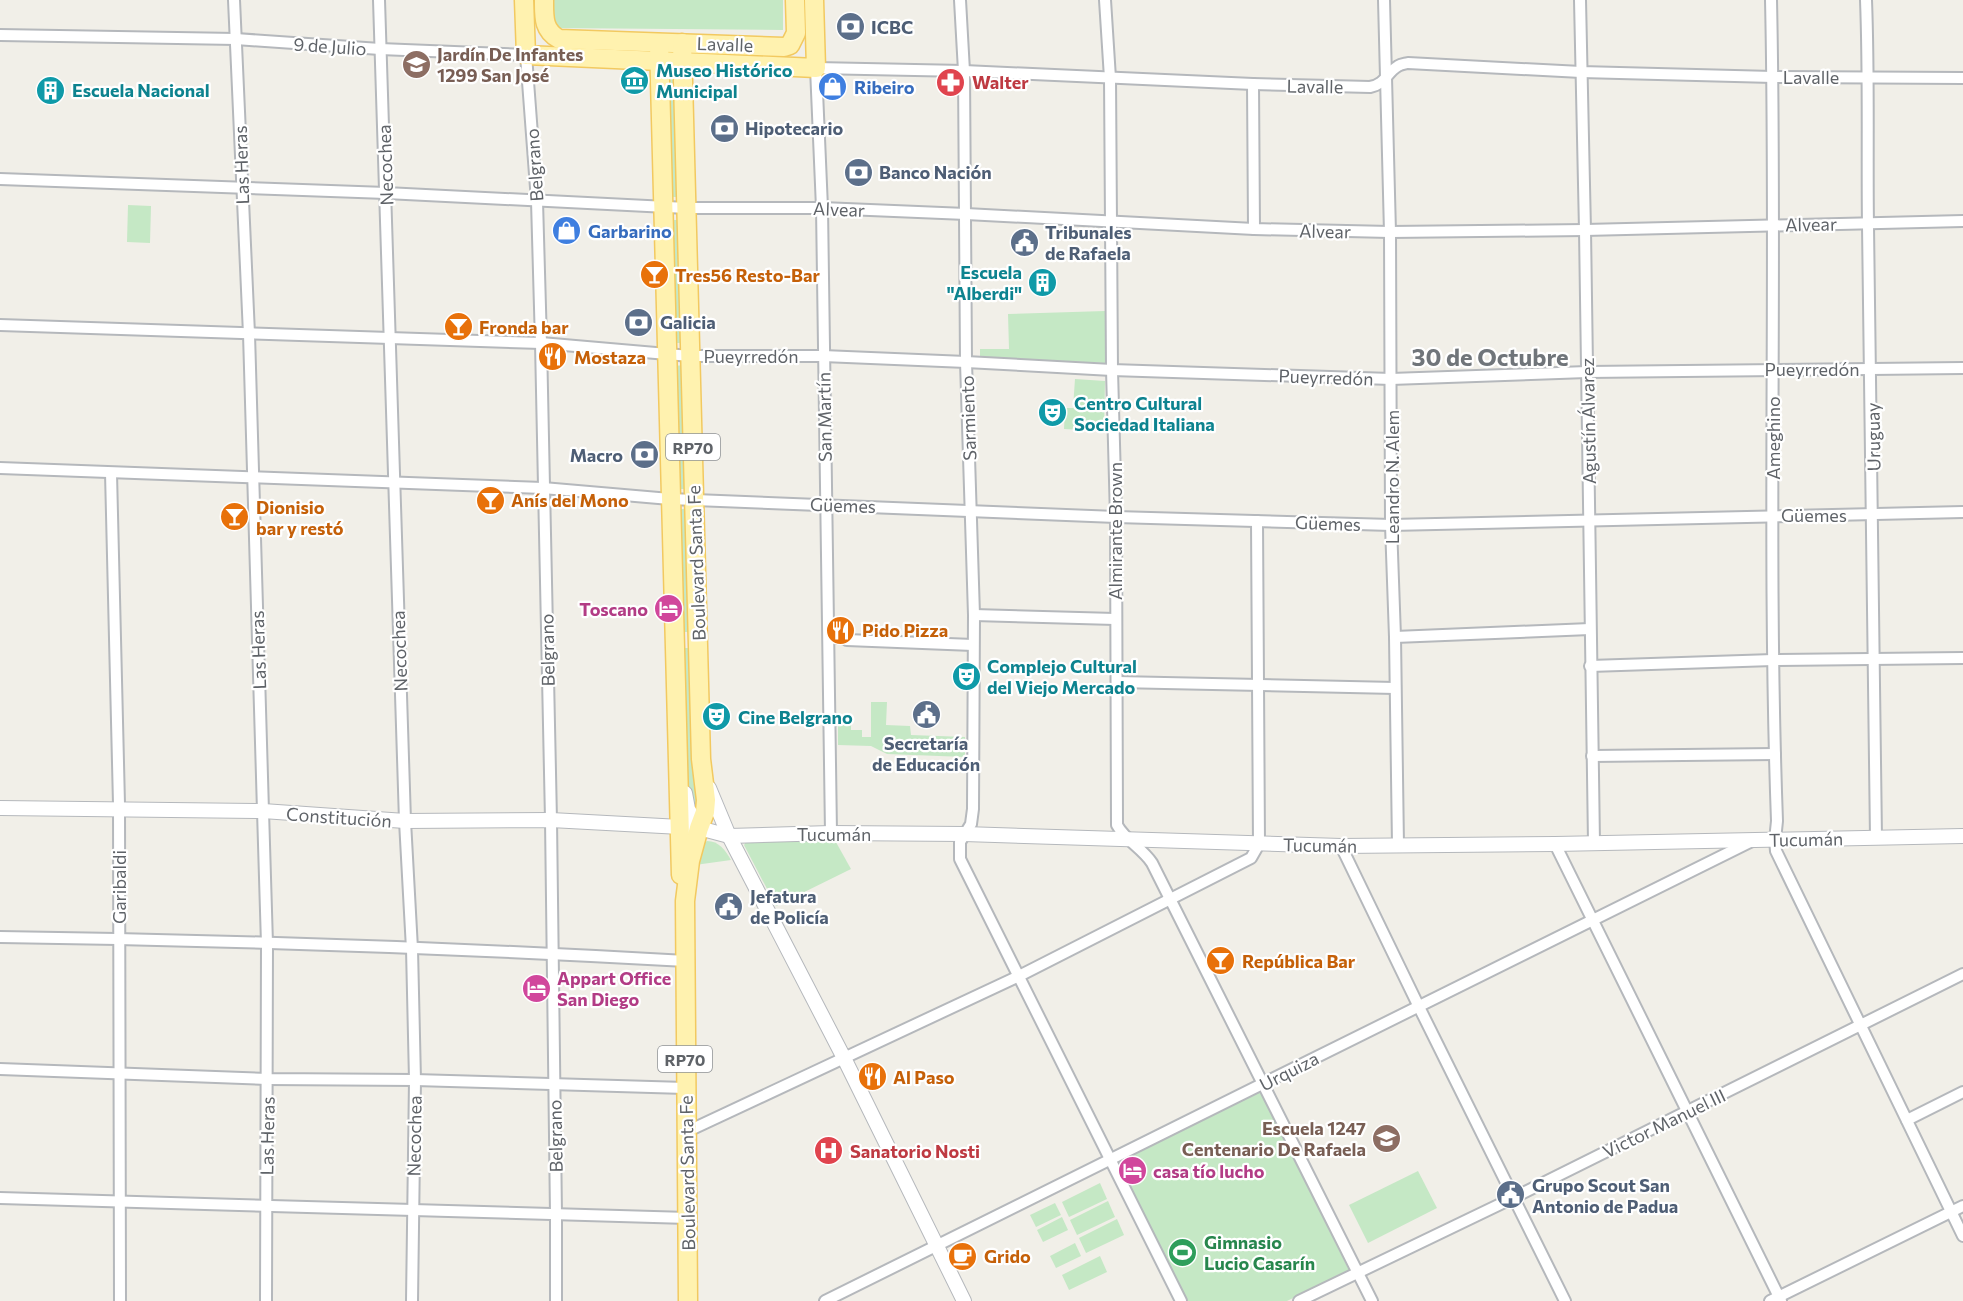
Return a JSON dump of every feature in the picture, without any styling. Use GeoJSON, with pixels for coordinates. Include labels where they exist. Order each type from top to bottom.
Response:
{"type":"FeatureCollection","features":[{"type":"Feature","properties":{"kind":"main road","name":"Belgrano"},"geometry":{"type":"LineString","coordinates":[[524,0],[526,55]]}},
{"type":"Feature","properties":{"kind":"main road"},"geometry":{"type":"LineString","coordinates":[[544,0],[544,24],[551,35],[559,39],[659,42]]}},
{"type":"Feature","properties":{"kind":"main road","name":"Lavalle"},"geometry":{"type":"LineString","coordinates":[[659,42],[784,47],[790,45],[796,33],[795,0]]}},
{"type":"Feature","properties":{"kind":"main road","name":"San Martín"},"geometry":{"type":"LineString","coordinates":[[814,0],[816,68]]}},
{"type":"Feature","properties":{"kind":"main road","name":"Boulevard Santa Fe"},"geometry":{"type":"LineString","coordinates":[[659,42],[678,828],[681,883],[685,901]]}},
{"type":"Feature","properties":{"kind":"main road","name":"Boulevard Santa Fe"},"geometry":{"type":"LineString","coordinates":[[682,43],[702,768],[706,800],[705,812],[690,861],[685,901],[688,1301]]}},
{"type":"Feature","properties":{"kind":"main road","name":"9 de Julio"},"geometry":{"type":"LineString","coordinates":[[526,55],[659,62]]}},
{"type":"Feature","properties":{"kind":"main road","name":"Lavalle"},"geometry":{"type":"LineString","coordinates":[[659,62],[816,68]]}},
{"type":"Feature","properties":{"kind":"main road"},"geometry":{"type":"LineString","coordinates":[[674,639],[698,639]]}},
{"type":"Feature","properties":{"kind":"street","name":"Las Heras"},"geometry":{"type":"LineString","coordinates":[[234,0],[249,334],[267,944],[266,1301]]}},
{"type":"Feature","properties":{"kind":"street","name":"Necochea"},"geometry":{"type":"LineString","coordinates":[[379,0],[405,821],[412,949],[415,1080],[412,1301]]}},
{"type":"Feature","properties":{"kind":"street","name":"Sarmiento"},"geometry":{"type":"LineString","coordinates":[[960,0],[964,71],[966,362],[974,615],[973,809],[971,824],[960,842],[960,859],[1181,1301]]}},
{"type":"Feature","properties":{"kind":"street","name":"Almirante Brown"},"geometry":{"type":"LineString","coordinates":[[1105,0],[1110,78],[1112,370],[1116,517],[1117,825],[1121,833],[1146,853],[1372,1301]]}},
{"type":"Feature","properties":{"kind":"street","name":"Leandro N. Alem"},"geometry":{"type":"LineString","coordinates":[[1384,0],[1390,232],[1391,525],[1398,845]]}},
{"type":"Feature","properties":{"kind":"street","name":"Agustín Álvarez"},"geometry":{"type":"LineString","coordinates":[[1580,0],[1594,843]]}},
{"type":"Feature","properties":{"kind":"street","name":"Ameghino"},"geometry":{"type":"LineString","coordinates":[[1771,0],[1773,660],[1777,821],[1774,840]]}},
{"type":"Feature","properties":{"kind":"street","name":"Uruguay"},"geometry":{"type":"LineString","coordinates":[[1866,0],[1869,78],[1868,223],[1874,515],[1876,838]]}},
{"type":"Feature","properties":{"kind":"street","name":"9 de Julio"},"geometry":{"type":"LineString","coordinates":[[0,35],[236,39],[380,49],[526,55]]}},
{"type":"Feature","properties":{"kind":"street","name":"Belgrano"},"geometry":{"type":"LineString","coordinates":[[526,55],[537,201],[541,343],[551,820],[556,1301]]}},
{"type":"Feature","properties":{"kind":"street","name":"Lavalle"},"geometry":{"type":"LineString","coordinates":[[816,68],[964,71],[1370,87],[1386,79],[1397,66],[1407,63],[1581,72],[1773,77],[1963,78]]}},
{"type":"Feature","properties":{"kind":"street","name":"San Martín"},"geometry":{"type":"LineString","coordinates":[[816,68],[822,208],[831,833]]}},
{"type":"Feature","properties":{"kind":"street"},"geometry":{"type":"LineString","coordinates":[[1253,84],[1254,229]]}},
{"type":"Feature","properties":{"kind":"street","name":"Alvear"},"geometry":{"type":"LineString","coordinates":[[0,179],[386,193],[687,208],[822,208],[1254,229],[1390,232],[1963,221]]}},
{"type":"Feature","properties":{"kind":"street","name":"Pueyrredón"},"geometry":{"type":"LineString","coordinates":[[0,326],[541,343],[690,356],[824,356],[1112,370],[1391,379],[1587,372],[1963,368]]}},
{"type":"Feature","properties":{"kind":"street","name":"Güemes"},"geometry":{"type":"LineString","coordinates":[[0,468],[394,481],[543,488],[694,500],[1116,517],[1391,525],[1963,512]]}},
{"type":"Feature","properties":{"kind":"street","name":"Garibaldi"},"geometry":{"type":"LineString","coordinates":[[111,473],[119,810],[120,1301]]}},
{"type":"Feature","properties":{"kind":"street"},"geometry":{"type":"LineString","coordinates":[[686,1132],[1019,976],[1251,858],[1259,844],[1257,521]]}},
{"type":"Feature","properties":{"kind":"street"},"geometry":{"type":"LineString","coordinates":[[974,615],[1115,619]]}},
{"type":"Feature","properties":{"kind":"street"},"geometry":{"type":"LineString","coordinates":[[1395,637],[1590,629]]}},
{"type":"Feature","properties":{"kind":"street"},"geometry":{"type":"LineString","coordinates":[[829,639],[973,645]]}},
{"type":"Feature","properties":{"kind":"street"},"geometry":{"type":"LineString","coordinates":[[1590,666],[1773,660],[1963,658]]}},
{"type":"Feature","properties":{"kind":"street"},"geometry":{"type":"LineString","coordinates":[[1117,682],[1395,688]]}},
{"type":"Feature","properties":{"kind":"street"},"geometry":{"type":"LineString","coordinates":[[677,746],[685,798],[688,809],[699,828]]}},
{"type":"Feature","properties":{"kind":"street"},"geometry":{"type":"LineString","coordinates":[[1592,756],[1775,754]]}},
{"type":"Feature","properties":{"kind":"street"},"geometry":{"type":"LineString","coordinates":[[702,768],[729,836],[844,1058],[964,1301]]}},
{"type":"Feature","properties":{"kind":"street","name":"Constitución"},"geometry":{"type":"LineString","coordinates":[[0,808],[263,811],[405,821],[551,820],[678,828]]}},
{"type":"Feature","properties":{"kind":"street","name":"Tucumán"},"geometry":{"type":"LineString","coordinates":[[678,828],[699,828],[729,836],[831,833],[964,834],[1341,846],[1963,836]]}},
{"type":"Feature","properties":{"kind":"street","name":"Urquiza"},"geometry":{"type":"LineString","coordinates":[[825,1301],[1753,840]]}},
{"type":"Feature","properties":{"kind":"street"},"geometry":{"type":"LineString","coordinates":[[1774,840],[1776,851],[1963,1236]]}},
{"type":"Feature","properties":{"kind":"street"},"geometry":{"type":"LineString","coordinates":[[1555,844],[1687,1111],[1777,1300],[1963,1206]]}},
{"type":"Feature","properties":{"kind":"street"},"geometry":{"type":"LineString","coordinates":[[1341,846],[1565,1301]]}},
{"type":"Feature","properties":{"kind":"street"},"geometry":{"type":"LineString","coordinates":[[0,937],[552,953],[686,961]]}},
{"type":"Feature","properties":{"kind":"street","name":"Victor Manuel III"},"geometry":{"type":"LineString","coordinates":[[1299,1301],[1513,1198],[1963,974]]}},
{"type":"Feature","properties":{"kind":"street"},"geometry":{"type":"LineString","coordinates":[[0,1069],[267,1079],[415,1080],[685,1088]]}},
{"type":"Feature","properties":{"kind":"street"},"geometry":{"type":"LineString","coordinates":[[1907,1120],[1963,1092]]}},
{"type":"Feature","properties":{"kind":"street"},"geometry":{"type":"LineString","coordinates":[[0,1198],[688,1218]]}},
{"type":"Feature","properties":{"kind":"green space"},"geometry":{"type":"Polygon","coordinates":[[[553,0],[783,0],[783,30],[554,28],[553,0]]]}},
{"type":"Feature","properties":{"kind":"green space"},"geometry":{"type":"Polygon","coordinates":[[[666,74],[677,74],[680,197],[669,197],[666,74]]]}},
{"type":"Feature","properties":{"kind":"green space"},"geometry":{"type":"Polygon","coordinates":[[[128,205],[151,206],[150,243],[127,242],[128,205]]]}},
{"type":"Feature","properties":{"kind":"green space"},"geometry":{"type":"Polygon","coordinates":[[[670,220],[681,220],[684,343],[673,343],[670,220]]]}},
{"type":"Feature","properties":{"kind":"green space"},"geometry":{"type":"Polygon","coordinates":[[[1105,311],[1105,363],[980,357],[980,349],[1009,349],[1008,314],[1105,311]]]}},
{"type":"Feature","properties":{"kind":"green space"},"geometry":{"type":"Polygon","coordinates":[[[685,365],[688,489],[677,489],[674,366],[685,365]]]}},
{"type":"Feature","properties":{"kind":"green space"},"geometry":{"type":"Polygon","coordinates":[[[1075,379],[1105,381],[1104,431],[1064,429],[1065,408],[1073,408],[1075,379]]]}},
{"type":"Feature","properties":{"kind":"green space"},"geometry":{"type":"Polygon","coordinates":[[[678,509],[689,509],[692,632],[681,632],[678,509]]]}},
{"type":"Feature","properties":{"kind":"green space"},"geometry":{"type":"Polygon","coordinates":[[[681,648],[692,648],[701,804],[697,808],[692,806],[687,772],[681,648]]]}},
{"type":"Feature","properties":{"kind":"green space"},"geometry":{"type":"Polygon","coordinates":[[[871,702],[887,702],[886,725],[910,726],[911,735],[965,737],[965,757],[887,754],[871,746],[838,745],[838,721],[851,721],[851,730],[862,730],[862,737],[871,737],[871,702]]]}},
{"type":"Feature","properties":{"kind":"green space"},"geometry":{"type":"Polygon","coordinates":[[[832,835],[851,869],[776,906],[744,845],[748,839],[832,835]]]}},
{"type":"Feature","properties":{"kind":"green space"},"geometry":{"type":"Polygon","coordinates":[[[707,841],[718,844],[731,860],[695,865],[701,845],[707,841]]]}},
{"type":"Feature","properties":{"kind":"green space"},"geometry":{"type":"Polygon","coordinates":[[[1261,1091],[1349,1270],[1287,1301],[1187,1301],[1119,1162],[1261,1091]]]}},
{"type":"Feature","properties":{"kind":"green space"},"geometry":{"type":"Polygon","coordinates":[[[1418,1171],[1437,1208],[1368,1243],[1349,1205],[1418,1171]]]}},
{"type":"Feature","properties":{"kind":"green space"},"geometry":{"type":"Polygon","coordinates":[[[1100,1183],[1107,1199],[1069,1217],[1062,1202],[1100,1183]]]}},
{"type":"Feature","properties":{"kind":"green space"},"geometry":{"type":"Polygon","coordinates":[[[1108,1201],[1115,1217],[1077,1235],[1070,1220],[1108,1201]]]}},
{"type":"Feature","properties":{"kind":"green space"},"geometry":{"type":"Polygon","coordinates":[[[1055,1203],[1061,1215],[1036,1227],[1030,1215],[1055,1203]]]}},
{"type":"Feature","properties":{"kind":"green space"},"geometry":{"type":"Polygon","coordinates":[[[1062,1217],[1068,1230],[1043,1242],[1037,1230],[1062,1217]]]}},
{"type":"Feature","properties":{"kind":"green space"},"geometry":{"type":"Polygon","coordinates":[[[1117,1219],[1124,1235],[1086,1253],[1079,1238],[1117,1219]]]}},
{"type":"Feature","properties":{"kind":"green space"},"geometry":{"type":"Polygon","coordinates":[[[1075,1243],[1081,1256],[1056,1268],[1050,1256],[1075,1243]]]}},
{"type":"Feature","properties":{"kind":"green space"},"geometry":{"type":"Polygon","coordinates":[[[1100,1256],[1107,1272],[1069,1290],[1062,1275],[1100,1256]]]}},
{"type":"Feature","properties":{"kind":"place","name":"ICBC"},"geometry":{"type":"Point","coordinates":[850,27]}},
{"type":"Feature","properties":{"kind":"place","name":"Jardín De Infantes 1299 San José"},"geometry":{"type":"Point","coordinates":[416,64]}},
{"type":"Feature","properties":{"kind":"place","name":"Museo Histórico Municipal"},"geometry":{"type":"Point","coordinates":[635,80]}},
{"type":"Feature","properties":{"kind":"place","name":"Walter"},"geometry":{"type":"Point","coordinates":[951,82]}},
{"type":"Feature","properties":{"kind":"place","name":"Ribeiro"},"geometry":{"type":"Point","coordinates":[833,87]}},
{"type":"Feature","properties":{"kind":"place","name":"Escuela Nacional"},"geometry":{"type":"Point","coordinates":[51,90]}},
{"type":"Feature","properties":{"kind":"place","name":"Hipotecario"},"geometry":{"type":"Point","coordinates":[724,128]}},
{"type":"Feature","properties":{"kind":"place","name":"Banco Nación"},"geometry":{"type":"Point","coordinates":[858,172]}},
{"type":"Feature","properties":{"kind":"place","name":"Garbarino"},"geometry":{"type":"Point","coordinates":[567,231]}},
{"type":"Feature","properties":{"kind":"place","name":"Tribunales de Rafaela"},"geometry":{"type":"Point","coordinates":[1024,242]}},
{"type":"Feature","properties":{"kind":"place","name":"Tres56 Resto-Bar"},"geometry":{"type":"Point","coordinates":[654,275]}},
{"type":"Feature","properties":{"kind":"place","name":"Escuela \"Alberdi\""},"geometry":{"type":"Point","coordinates":[1043,282]}},
{"type":"Feature","properties":{"kind":"place","name":"Galicia"},"geometry":{"type":"Point","coordinates":[639,322]}},
{"type":"Feature","properties":{"kind":"place","name":"Fronda bar"},"geometry":{"type":"Point","coordinates":[458,327]}},
{"type":"Feature","properties":{"kind":"place","name":"Mostaza"},"geometry":{"type":"Point","coordinates":[553,357]}},
{"type":"Feature","properties":{"kind":"place","name":"Centro Cultural Sociedad Italiana"},"geometry":{"type":"Point","coordinates":[1053,413]}},
{"type":"Feature","properties":{"kind":"place","name":"Macro"},"geometry":{"type":"Point","coordinates":[644,455]}},
{"type":"Feature","properties":{"kind":"place","name":"Anís del Mono"},"geometry":{"type":"Point","coordinates":[490,500]}},
{"type":"Feature","properties":{"kind":"place","name":"Dionisio bar y restó"},"geometry":{"type":"Point","coordinates":[235,517]}},
{"type":"Feature","properties":{"kind":"place","name":"Toscano"},"geometry":{"type":"Point","coordinates":[669,609]}},
{"type":"Feature","properties":{"kind":"place","name":"Pido Pizza"},"geometry":{"type":"Point","coordinates":[841,630]}},
{"type":"Feature","properties":{"kind":"place","name":"Complejo Cultural del Viejo Mercado"},"geometry":{"type":"Point","coordinates":[966,676]}},
{"type":"Feature","properties":{"kind":"place","name":"Secretaría de Educación"},"geometry":{"type":"Point","coordinates":[926,714]}},
{"type":"Feature","properties":{"kind":"place","name":"Cine Belgrano"},"geometry":{"type":"Point","coordinates":[717,717]}},
{"type":"Feature","properties":{"kind":"place","name":"Jefatura de Policía"},"geometry":{"type":"Point","coordinates":[729,906]}},
{"type":"Feature","properties":{"kind":"place","name":"República Bar"},"geometry":{"type":"Point","coordinates":[1221,961]}},
{"type":"Feature","properties":{"kind":"place","name":"Appart Office San Diego"},"geometry":{"type":"Point","coordinates":[536,988]}},
{"type":"Feature","properties":{"kind":"place","name":"Al Paso"},"geometry":{"type":"Point","coordinates":[872,1077]}},
{"type":"Feature","properties":{"kind":"place","name":"Escuela 1247 Centenario De Rafaela"},"geometry":{"type":"Point","coordinates":[1387,1138]}},
{"type":"Feature","properties":{"kind":"place","name":"Sanatorio Nosti"},"geometry":{"type":"Point","coordinates":[829,1151]}},
{"type":"Feature","properties":{"kind":"place","name":"casa tío lucho"},"geometry":{"type":"Point","coordinates":[1132,1171]}},
{"type":"Feature","properties":{"kind":"place","name":"Grupo Scout San Antonio de Padua"},"geometry":{"type":"Point","coordinates":[1511,1195]}},
{"type":"Feature","properties":{"kind":"place","name":"Gimnasio Lucio Casarín"},"geometry":{"type":"Point","coordinates":[1183,1252]}},
{"type":"Feature","properties":{"kind":"place","name":"Grido"},"geometry":{"type":"Point","coordinates":[963,1256]}},
{"type":"Feature","properties":{"kind":"district","name":"30 de Octubre"},"geometry":{"type":"Point","coordinates":[1490,356]}}]}
